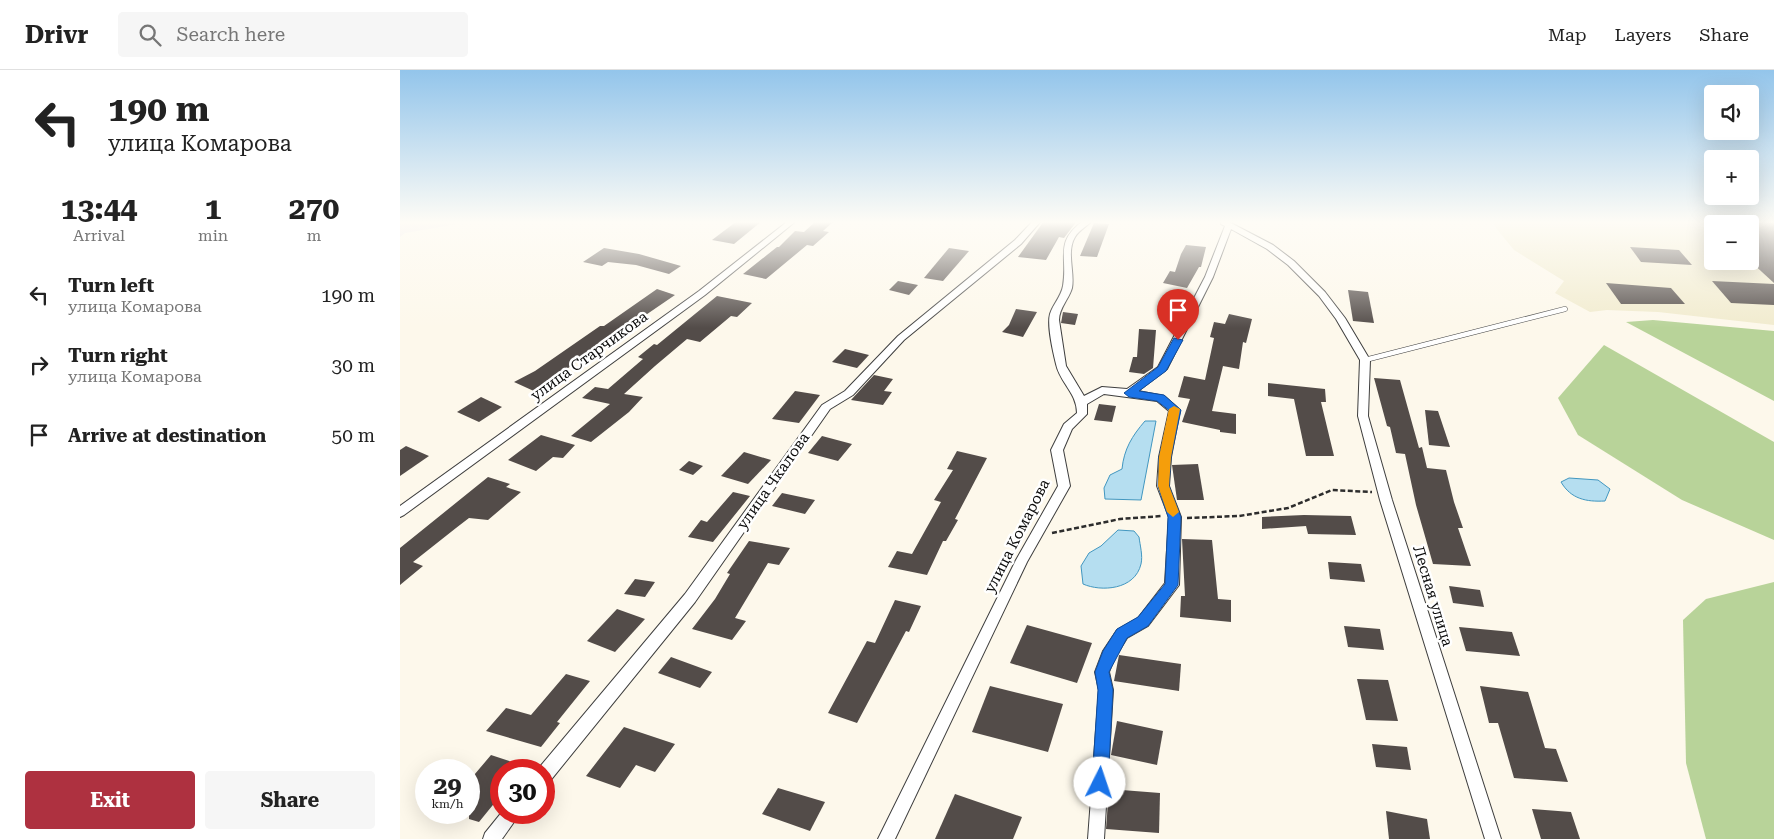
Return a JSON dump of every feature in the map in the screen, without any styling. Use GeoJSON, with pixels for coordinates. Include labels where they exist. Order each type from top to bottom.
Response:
{"type":"FeatureCollection","features":[{"type":"Feature","properties":{"kind":"street","name":"улица Старчикова"},"geometry":{"type":"LineString","coordinates":[[400,512],[702,293],[747,257]]}},
{"type":"Feature","properties":{"kind":"street","name":"улица Чкалова"},"geometry":{"type":"LineString","coordinates":[[555,762],[690,598],[826,407],[849,393],[901,338],[1000,257]]}},
{"type":"Feature","properties":{"kind":"street"},"geometry":{"type":"LineString","coordinates":[[1067,257],[1068,284],[1064,300],[1054,317],[1062,367],[1083,402],[1102,390],[1160,398],[1175,410],[1165,457],[1164,486],[1175,517],[1172,585],[1143,622],[1122,634],[1108,656],[1102,672],[1106,690],[1096,839]]}},
{"type":"Feature","properties":{"kind":"street"},"geometry":{"type":"LineString","coordinates":[[1129,393],[1162,369],[1209,276],[1215,257]]}},
{"type":"Feature","properties":{"kind":"street"},"geometry":{"type":"LineString","coordinates":[[1283,257],[1322,294],[1340,318],[1365,360]]}},
{"type":"Feature","properties":{"kind":"street","name":"Лесная улица"},"geometry":{"type":"LineString","coordinates":[[1365,360],[1363,416],[1384,492],[1493,839]]}},
{"type":"Feature","properties":{"kind":"street","name":"улица Комарова"},"geometry":{"type":"LineString","coordinates":[[886,839],[1035,538],[1064,486],[1057,450],[1068,427],[1082,414],[1083,402]]}},
{"type":"Feature","properties":{"kind":"street"},"geometry":{"type":"LineString","coordinates":[[491,839],[503,824]]}},
{"type":"Feature","properties":{"kind":"lane"},"geometry":{"type":"LineString","coordinates":[[1365,360],[1565,309]]}},
{"type":"Feature","properties":{"kind":"path"},"geometry":{"type":"LineString","coordinates":[[1035,538],[1099,522],[1131,517],[1239,516],[1288,508],[1332,490],[1384,492]]}},
{"type":"Feature","properties":{"kind":"shaded area"},"geometry":{"type":"Polygon","coordinates":[[[1525,257],[1704,257],[1704,270],[1759,270],[1759,257],[1774,257],[1774,325],[1658,312],[1607,310],[1590,312],[1555,293],[1564,281],[1525,257]]]}},
{"type":"Feature","properties":{"kind":"green space"},"geometry":{"type":"Polygon","coordinates":[[[1653,320],[1774,331],[1774,401],[1626,322],[1653,320]]]}},
{"type":"Feature","properties":{"kind":"green space"},"geometry":{"type":"Polygon","coordinates":[[[1604,345],[1774,442],[1774,540],[1682,500],[1578,435],[1558,398],[1604,345]]]}},
{"type":"Feature","properties":{"kind":"green space"},"geometry":{"type":"Polygon","coordinates":[[[1774,582],[1774,839],[1706,839],[1686,763],[1683,620],[1706,599],[1774,582]]]}},
{"type":"Feature","properties":{"kind":"water"},"geometry":{"type":"Polygon","coordinates":[[[1145,421],[1156,421],[1141,500],[1105,499],[1104,488],[1110,475],[1122,469],[1129,443],[1145,421]]]}},
{"type":"Feature","properties":{"kind":"water"},"geometry":{"type":"Polygon","coordinates":[[[1569,478],[1598,480],[1610,489],[1605,501],[1585,500],[1574,496],[1561,482],[1569,478]]]}},
{"type":"Feature","properties":{"kind":"water"},"geometry":{"type":"Polygon","coordinates":[[[1118,530],[1134,531],[1139,537],[1142,558],[1138,573],[1125,584],[1116,587],[1099,588],[1083,584],[1081,566],[1089,553],[1101,546],[1118,530]]]}},
{"type":"Feature","properties":{"kind":"building"},"geometry":{"type":"Polygon","coordinates":[[[591,257],[649,257],[681,266],[669,274],[636,265],[608,262],[602,266],[583,262],[591,257]]]}},
{"type":"Feature","properties":{"kind":"building"},"geometry":{"type":"Polygon","coordinates":[[[765,257],[793,257],[766,279],[743,274],[765,257]]]}},
{"type":"Feature","properties":{"kind":"building"},"geometry":{"type":"Polygon","coordinates":[[[942,257],[964,257],[943,281],[924,278],[942,257]]]}},
{"type":"Feature","properties":{"kind":"building"},"geometry":{"type":"Polygon","coordinates":[[[1018,257],[1048,257],[1046,260],[1018,257]]]}},
{"type":"Feature","properties":{"kind":"building"},"geometry":{"type":"Polygon","coordinates":[[[1180,257],[1204,257],[1201,267],[1199,267],[1187,288],[1163,283],[1170,271],[1175,272],[1180,257]]]}},
{"type":"Feature","properties":{"kind":"building"},"geometry":{"type":"Polygon","coordinates":[[[1637,257],[1685,257],[1692,265],[1641,262],[1637,257]]]}},
{"type":"Feature","properties":{"kind":"building"},"geometry":{"type":"Polygon","coordinates":[[[1759,257],[1774,257],[1774,283],[1759,269],[1759,257]]]}},
{"type":"Feature","properties":{"kind":"building"},"geometry":{"type":"Polygon","coordinates":[[[898,281],[918,285],[909,295],[889,290],[898,281]]]}},
{"type":"Feature","properties":{"kind":"building"},"geometry":{"type":"Polygon","coordinates":[[[1712,281],[1774,284],[1774,305],[1731,303],[1712,281]]]}},
{"type":"Feature","properties":{"kind":"building"},"geometry":{"type":"Polygon","coordinates":[[[1606,283],[1671,288],[1685,304],[1621,304],[1606,283]]]}},
{"type":"Feature","properties":{"kind":"building"},"geometry":{"type":"Polygon","coordinates":[[[657,289],[675,295],[552,379],[556,380],[536,392],[514,382],[535,371],[657,289]]]}},
{"type":"Feature","properties":{"kind":"building"},"geometry":{"type":"Polygon","coordinates":[[[1348,290],[1368,292],[1374,323],[1353,321],[1348,290]]]}},
{"type":"Feature","properties":{"kind":"building"},"geometry":{"type":"Polygon","coordinates":[[[717,296],[752,303],[737,317],[731,316],[700,342],[687,339],[655,366],[624,394],[643,397],[629,412],[591,442],[571,436],[610,404],[582,398],[595,387],[608,389],[643,359],[638,357],[654,344],[657,345],[717,296]]]}},
{"type":"Feature","properties":{"kind":"building"},"geometry":{"type":"Polygon","coordinates":[[[1016,309],[1037,312],[1023,337],[1002,332],[1009,325],[1016,309]]]}},
{"type":"Feature","properties":{"kind":"building"},"geometry":{"type":"Polygon","coordinates":[[[1063,312],[1078,314],[1075,325],[1061,323],[1063,312]]]}},
{"type":"Feature","properties":{"kind":"building"},"geometry":{"type":"Polygon","coordinates":[[[1229,314],[1252,319],[1246,343],[1243,342],[1239,369],[1223,366],[1212,411],[1236,414],[1236,434],[1220,432],[1220,430],[1182,422],[1190,399],[1178,397],[1184,376],[1205,380],[1214,338],[1210,337],[1214,322],[1225,324],[1229,314]]]}},
{"type":"Feature","properties":{"kind":"building"},"geometry":{"type":"Polygon","coordinates":[[[1139,329],[1156,330],[1153,368],[1144,374],[1129,372],[1133,357],[1137,357],[1139,329]]]}},
{"type":"Feature","properties":{"kind":"building"},"geometry":{"type":"Polygon","coordinates":[[[845,349],[869,355],[857,368],[832,362],[845,349]]]}},
{"type":"Feature","properties":{"kind":"building"},"geometry":{"type":"Polygon","coordinates":[[[874,375],[893,379],[884,391],[892,392],[883,405],[851,400],[874,375]]]}},
{"type":"Feature","properties":{"kind":"building"},"geometry":{"type":"Polygon","coordinates":[[[1374,378],[1400,380],[1419,448],[1422,447],[1427,468],[1446,470],[1463,528],[1458,528],[1471,566],[1433,564],[1416,505],[1405,454],[1396,453],[1390,427],[1387,426],[1374,378]]]}},
{"type":"Feature","properties":{"kind":"building"},"geometry":{"type":"Polygon","coordinates":[[[1268,383],[1325,389],[1326,402],[1321,402],[1334,456],[1306,456],[1294,399],[1268,396],[1268,383]]]}},
{"type":"Feature","properties":{"kind":"building"},"geometry":{"type":"Polygon","coordinates":[[[795,391],[820,395],[799,423],[772,419],[795,391]]]}},
{"type":"Feature","properties":{"kind":"building"},"geometry":{"type":"Polygon","coordinates":[[[481,397],[502,407],[479,422],[457,412],[481,397]]]}},
{"type":"Feature","properties":{"kind":"building"},"geometry":{"type":"Polygon","coordinates":[[[1099,404],[1116,406],[1112,422],[1094,420],[1099,404]]]}},
{"type":"Feature","properties":{"kind":"building"},"geometry":{"type":"Polygon","coordinates":[[[1425,410],[1438,411],[1450,447],[1429,445],[1425,410]]]}},
{"type":"Feature","properties":{"kind":"building"},"geometry":{"type":"Polygon","coordinates":[[[541,435],[575,445],[563,458],[553,457],[536,471],[508,460],[541,435]]]}},
{"type":"Feature","properties":{"kind":"building"},"geometry":{"type":"Polygon","coordinates":[[[822,436],[852,444],[838,461],[808,453],[822,436]]]}},
{"type":"Feature","properties":{"kind":"building"},"geometry":{"type":"Polygon","coordinates":[[[406,446],[429,456],[400,476],[400,450],[406,446]]]}},
{"type":"Feature","properties":{"kind":"building"},"geometry":{"type":"Polygon","coordinates":[[[957,451],[987,458],[955,519],[958,520],[946,541],[943,541],[927,575],[888,567],[897,551],[912,554],[941,502],[934,500],[953,470],[947,469],[957,451]]]}},
{"type":"Feature","properties":{"kind":"building"},"geometry":{"type":"Polygon","coordinates":[[[744,452],[771,460],[748,484],[721,476],[744,452]]]}},
{"type":"Feature","properties":{"kind":"building"},"geometry":{"type":"Polygon","coordinates":[[[689,461],[703,466],[693,475],[679,470],[689,461]]]}},
{"type":"Feature","properties":{"kind":"building"},"geometry":{"type":"Polygon","coordinates":[[[1198,464],[1204,500],[1177,500],[1172,465],[1198,464]]]}},
{"type":"Feature","properties":{"kind":"building"},"geometry":{"type":"Polygon","coordinates":[[[488,477],[510,484],[506,487],[521,492],[488,520],[469,518],[413,562],[423,566],[400,585],[400,548],[488,477]]]}},
{"type":"Feature","properties":{"kind":"building"},"geometry":{"type":"Polygon","coordinates":[[[733,492],[750,496],[713,542],[688,537],[701,520],[707,522],[733,492]]]}},
{"type":"Feature","properties":{"kind":"building"},"geometry":{"type":"Polygon","coordinates":[[[782,493],[815,500],[805,514],[772,506],[782,493]]]}},
{"type":"Feature","properties":{"kind":"building"},"geometry":{"type":"Polygon","coordinates":[[[1304,515],[1351,516],[1356,535],[1308,534],[1306,526],[1262,529],[1262,517],[1304,515]]]}},
{"type":"Feature","properties":{"kind":"building"},"geometry":{"type":"Polygon","coordinates":[[[1182,539],[1212,540],[1218,599],[1231,600],[1231,622],[1180,617],[1181,596],[1185,596],[1182,539]]]}},
{"type":"Feature","properties":{"kind":"building"},"geometry":{"type":"Polygon","coordinates":[[[749,541],[790,548],[779,565],[768,563],[735,618],[746,621],[732,640],[692,629],[715,599],[730,574],[727,573],[749,541]]]}},
{"type":"Feature","properties":{"kind":"building"},"geometry":{"type":"Polygon","coordinates":[[[1328,562],[1361,564],[1365,582],[1330,579],[1328,562]]]}},
{"type":"Feature","properties":{"kind":"building"},"geometry":{"type":"Polygon","coordinates":[[[635,579],[655,582],[645,597],[624,594],[635,579]]]}},
{"type":"Feature","properties":{"kind":"building"},"geometry":{"type":"Polygon","coordinates":[[[1449,586],[1480,590],[1484,607],[1453,603],[1449,586]]]}},
{"type":"Feature","properties":{"kind":"building"},"geometry":{"type":"Polygon","coordinates":[[[895,600],[921,606],[909,632],[906,631],[857,723],[828,713],[867,641],[875,643],[895,600]]]}},
{"type":"Feature","properties":{"kind":"building"},"geometry":{"type":"Polygon","coordinates":[[[617,609],[645,619],[615,652],[587,641],[617,609]]]}},
{"type":"Feature","properties":{"kind":"building"},"geometry":{"type":"Polygon","coordinates":[[[1027,625],[1092,643],[1077,683],[1010,663],[1027,625]]]}},
{"type":"Feature","properties":{"kind":"building"},"geometry":{"type":"Polygon","coordinates":[[[1344,626],[1380,629],[1384,650],[1348,647],[1344,626]]]}},
{"type":"Feature","properties":{"kind":"building"},"geometry":{"type":"Polygon","coordinates":[[[1459,627],[1512,632],[1520,656],[1466,651],[1459,627]]]}},
{"type":"Feature","properties":{"kind":"building"},"geometry":{"type":"Polygon","coordinates":[[[1119,655],[1181,664],[1179,691],[1114,681],[1119,655]]]}},
{"type":"Feature","properties":{"kind":"building"},"geometry":{"type":"Polygon","coordinates":[[[671,657],[712,672],[700,688],[658,673],[671,657]]]}},
{"type":"Feature","properties":{"kind":"building"},"geometry":{"type":"Polygon","coordinates":[[[566,674],[590,681],[557,722],[560,723],[541,747],[486,731],[506,708],[531,715],[566,674]]]}},
{"type":"Feature","properties":{"kind":"building"},"geometry":{"type":"Polygon","coordinates":[[[1357,679],[1388,680],[1398,721],[1366,720],[1357,679]]]}},
{"type":"Feature","properties":{"kind":"building"},"geometry":{"type":"Polygon","coordinates":[[[990,686],[1063,704],[1048,752],[972,732],[990,686]]]}},
{"type":"Feature","properties":{"kind":"building"},"geometry":{"type":"Polygon","coordinates":[[[1480,686],[1528,692],[1545,748],[1556,749],[1568,782],[1514,778],[1498,723],[1489,723],[1480,686]]]}},
{"type":"Feature","properties":{"kind":"building"},"geometry":{"type":"Polygon","coordinates":[[[1117,721],[1163,731],[1157,765],[1111,755],[1117,721]]]}},
{"type":"Feature","properties":{"kind":"building"},"geometry":{"type":"Polygon","coordinates":[[[624,727],[675,744],[655,772],[636,765],[620,788],[586,776],[624,727]]]}},
{"type":"Feature","properties":{"kind":"building"},"geometry":{"type":"Polygon","coordinates":[[[1372,744],[1407,747],[1411,770],[1376,767],[1372,744]]]}},
{"type":"Feature","properties":{"kind":"building"},"geometry":{"type":"Polygon","coordinates":[[[491,755],[503,759],[490,759],[490,808],[480,821],[480,768],[491,755]]]}},
{"type":"Feature","properties":{"kind":"building"},"geometry":{"type":"Polygon","coordinates":[[[778,788],[825,802],[810,831],[762,814],[778,788]]]}},
{"type":"Feature","properties":{"kind":"building"},"geometry":{"type":"Polygon","coordinates":[[[1109,789],[1160,793],[1159,833],[1106,829],[1109,789]]]}},
{"type":"Feature","properties":{"kind":"building"},"geometry":{"type":"Polygon","coordinates":[[[955,794],[1022,817],[1013,839],[935,839],[955,794]]]}},
{"type":"Feature","properties":{"kind":"building"},"geometry":{"type":"Polygon","coordinates":[[[1532,809],[1571,812],[1580,839],[1541,839],[1532,809]]]}},
{"type":"Feature","properties":{"kind":"building"},"geometry":{"type":"Polygon","coordinates":[[[1386,811],[1427,819],[1430,839],[1389,839],[1386,811]]]}},
{"type":"Feature","properties":{"kind":"slow traffic"},"geometry":{"type":"LineString","coordinates":[[1173,512],[1164,486],[1165,457],[1174,409]]}},
{"type":"Feature","properties":{"kind":"route"},"geometry":{"type":"LineString","coordinates":[[1100,783],[1106,690],[1102,672],[1108,656],[1122,634],[1143,622],[1172,585],[1175,517],[1164,486],[1165,457],[1175,410],[1160,398],[1129,393],[1162,369],[1178,340]]}}]}
